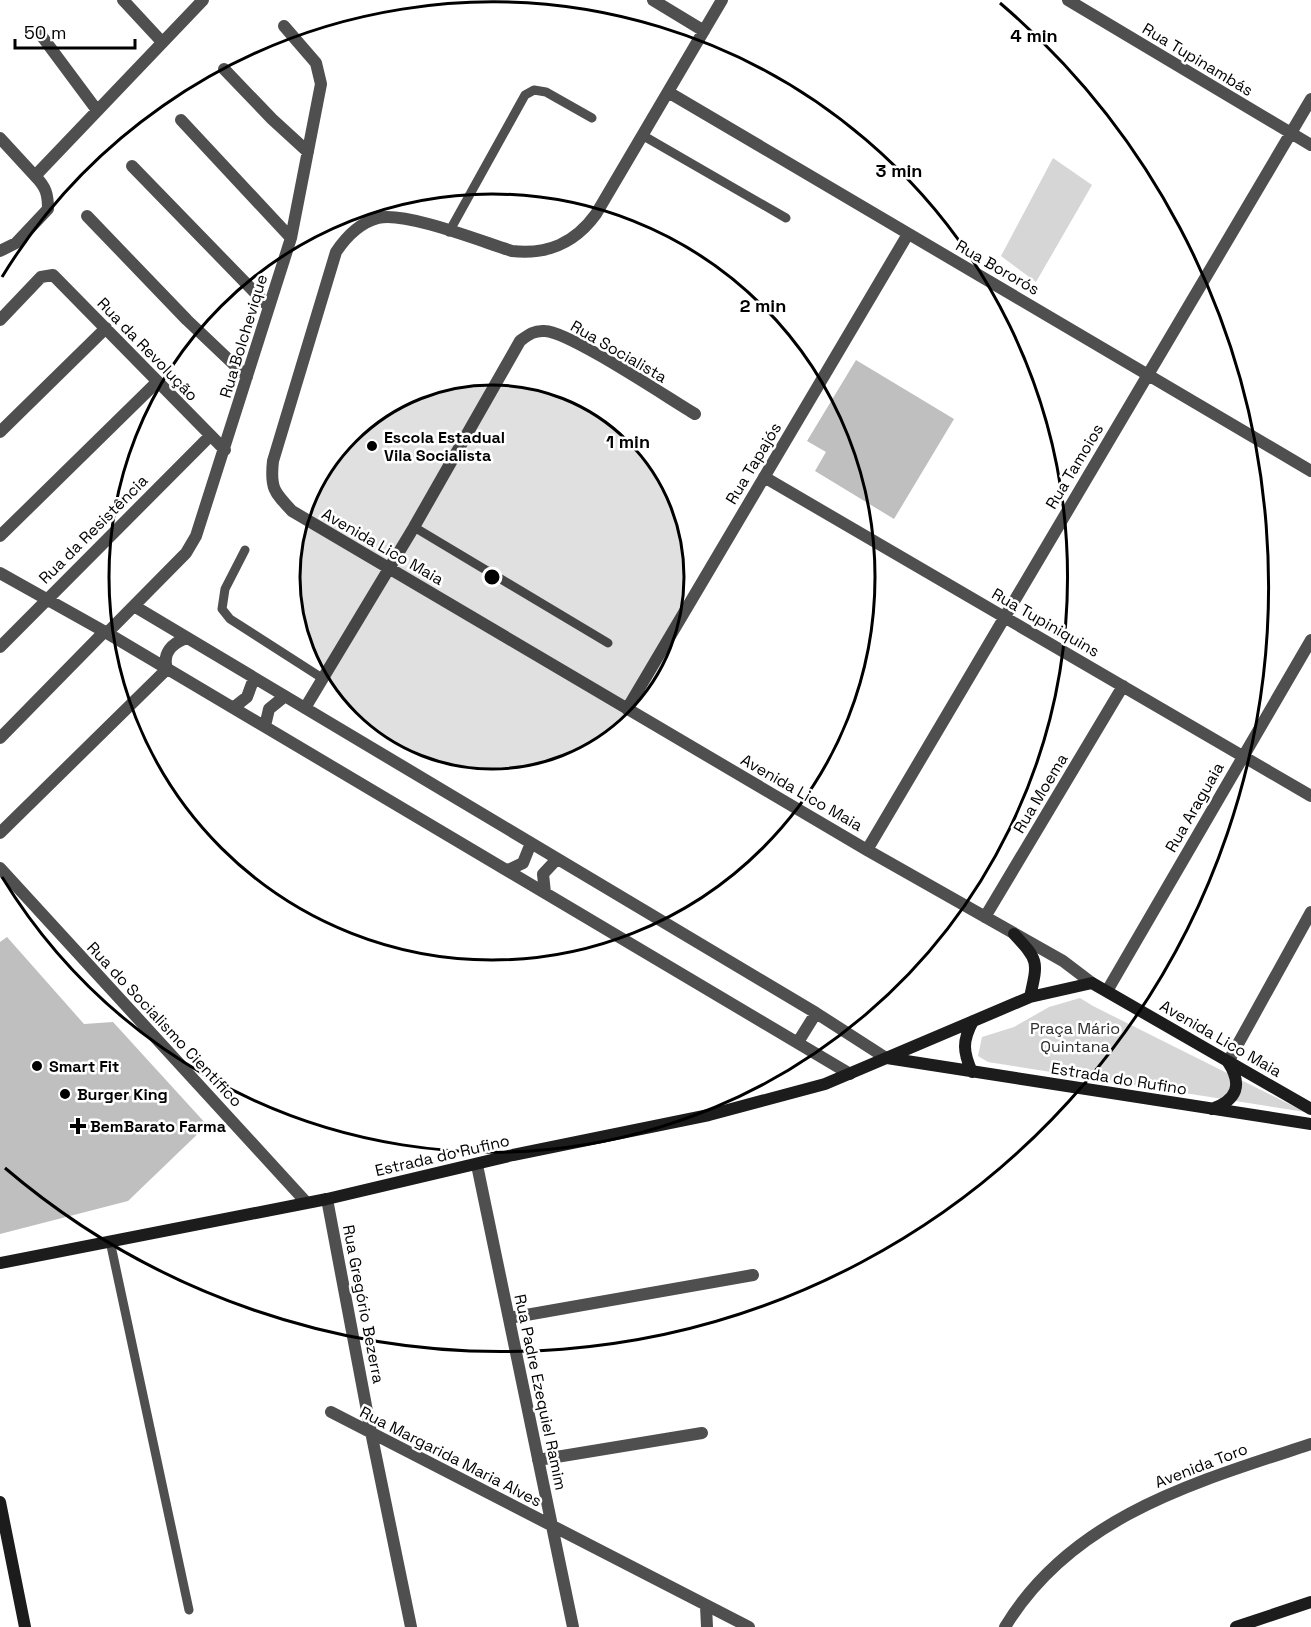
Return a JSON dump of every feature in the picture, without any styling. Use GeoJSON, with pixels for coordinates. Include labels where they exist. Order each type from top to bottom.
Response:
{"type":"FeatureCollection","features":[{"type":"Feature","properties":{"kind":"street"},"geometry":{"type":"LineString","coordinates":[[123,0],[162,42]]}},
{"type":"Feature","properties":{"kind":"street"},"geometry":{"type":"LineString","coordinates":[[35,176],[203,0]]}},
{"type":"Feature","properties":{"kind":"street"},"geometry":{"type":"LineString","coordinates":[[652,0],[704,31]]}},
{"type":"Feature","properties":{"kind":"street"},"geometry":{"type":"LineString","coordinates":[[449,232],[512,251],[531,253],[568,242],[584,230],[596,214],[722,0]]}},
{"type":"Feature","properties":{"kind":"street","name":"Rua Tupinambás"},"geometry":{"type":"LineString","coordinates":[[1068,0],[1311,145]]}},
{"type":"Feature","properties":{"kind":"street","name":"Rua Bolchevique"},"geometry":{"type":"LineString","coordinates":[[0,738],[186,553],[196,536],[291,238],[319,103],[320,72],[316,63],[284,26]]}},
{"type":"Feature","properties":{"kind":"street"},"geometry":{"type":"LineString","coordinates":[[38,31],[96,110]]}},
{"type":"Feature","properties":{"kind":"street"},"geometry":{"type":"LineString","coordinates":[[224,69],[272,119],[308,152]]}},
{"type":"Feature","properties":{"kind":"street","name":"Rua Bororós"},"geometry":{"type":"LineString","coordinates":[[668,92],[1311,471]]}},
{"type":"Feature","properties":{"kind":"street","name":"Rua Tamoios"},"geometry":{"type":"LineString","coordinates":[[867,850],[1311,99]]}},
{"type":"Feature","properties":{"kind":"street"},"geometry":{"type":"LineString","coordinates":[[181,120],[291,238]]}},
{"type":"Feature","properties":{"kind":"street"},"geometry":{"type":"LineString","coordinates":[[0,138],[44,185],[48,196],[48,209],[16,243],[0,251]]}},
{"type":"Feature","properties":{"kind":"street"},"geometry":{"type":"LineString","coordinates":[[132,166],[269,307]]}},
{"type":"Feature","properties":{"kind":"street"},"geometry":{"type":"LineString","coordinates":[[87,216],[187,320],[248,377]]}},
{"type":"Feature","properties":{"kind":"street","name":"Avenida Lico Maia"},"geometry":{"type":"LineString","coordinates":[[449,232],[400,217],[379,218],[360,226],[345,238],[336,252],[273,461],[271,482],[280,498],[292,511],[867,850],[1063,961],[1092,983],[1311,1109]]}},
{"type":"Feature","properties":{"kind":"street","name":"Rua Tapajós"},"geometry":{"type":"LineString","coordinates":[[627,709],[908,234]]}},
{"type":"Feature","properties":{"kind":"street","name":"Rua da Revolução"},"geometry":{"type":"LineString","coordinates":[[0,320],[46,274],[53,275],[225,450]]}},
{"type":"Feature","properties":{"kind":"street"},"geometry":{"type":"LineString","coordinates":[[0,432],[106,328]]}},
{"type":"Feature","properties":{"kind":"street","name":"Rua Socialista"},"geometry":{"type":"LineString","coordinates":[[305,708],[414,527],[504,364],[520,341],[534,331],[548,331],[573,342],[695,414]]}},
{"type":"Feature","properties":{"kind":"street"},"geometry":{"type":"LineString","coordinates":[[0,536],[157,382]]}},
{"type":"Feature","properties":{"kind":"street","name":"Rua da Resistência"},"geometry":{"type":"LineString","coordinates":[[0,646],[210,436]]}},
{"type":"Feature","properties":{"kind":"street","name":"Rua Tupiniquins"},"geometry":{"type":"LineString","coordinates":[[764,477],[1311,795]]}},
{"type":"Feature","properties":{"kind":"street"},"geometry":{"type":"LineString","coordinates":[[0,573],[106,632],[850,1074]]}},
{"type":"Feature","properties":{"kind":"street"},"geometry":{"type":"LineString","coordinates":[[134,606],[816,1013],[886,1058]]}},
{"type":"Feature","properties":{"kind":"street"},"geometry":{"type":"LineString","coordinates":[[167,669],[165,662],[169,649],[177,641],[187,638]]}},
{"type":"Feature","properties":{"kind":"street","name":"Rua Araguaia"},"geometry":{"type":"LineString","coordinates":[[1107,991],[1311,640]]}},
{"type":"Feature","properties":{"kind":"street"},"geometry":{"type":"LineString","coordinates":[[0,833],[167,669]]}},
{"type":"Feature","properties":{"kind":"street"},"geometry":{"type":"LineString","coordinates":[[233,708],[247,696],[254,678]]}},
{"type":"Feature","properties":{"kind":"street","name":"Rua Moema"},"geometry":{"type":"LineString","coordinates":[[985,917],[1123,686]]}},
{"type":"Feature","properties":{"kind":"street"},"geometry":{"type":"LineString","coordinates":[[265,726],[269,709],[285,696]]}},
{"type":"Feature","properties":{"kind":"street"},"geometry":{"type":"LineString","coordinates":[[508,870],[523,863],[531,843]]}},
{"type":"Feature","properties":{"kind":"street"},"geometry":{"type":"LineString","coordinates":[[545,892],[543,874],[557,859]]}},
{"type":"Feature","properties":{"kind":"street","name":"Rua do Socialismo Científico"},"geometry":{"type":"LineString","coordinates":[[0,868],[306,1202]]}},
{"type":"Feature","properties":{"kind":"street"},"geometry":{"type":"LineString","coordinates":[[1211,1109],[1228,1102],[1234,1094],[1234,1072],[1228,1062],[1311,912]]}},
{"type":"Feature","properties":{"kind":"street"},"geometry":{"type":"LineString","coordinates":[[1014,934],[1031,953],[1037,967],[1030,997]]}},
{"type":"Feature","properties":{"kind":"street","name":"Estrada do Rufino"},"geometry":{"type":"LineString","coordinates":[[0,1263],[327,1199],[709,1114],[825,1084],[1030,997],[1092,983]]}},
{"type":"Feature","properties":{"kind":"street"},"geometry":{"type":"LineString","coordinates":[[798,1042],[816,1013]]}},
{"type":"Feature","properties":{"kind":"street"},"geometry":{"type":"LineString","coordinates":[[972,1072],[964,1053],[964,1036],[973,1021]]}},
{"type":"Feature","properties":{"kind":"street","name":"Estrada do Rufino"},"geometry":{"type":"LineString","coordinates":[[886,1058],[1311,1124]]}},
{"type":"Feature","properties":{"kind":"street","name":"Rua Padre Ezequiel Ramim"},"geometry":{"type":"LineString","coordinates":[[477,1164],[573,1627]]}},
{"type":"Feature","properties":{"kind":"street","name":"Rua Gregório Bezerra"},"geometry":{"type":"LineString","coordinates":[[327,1199],[370,1432],[411,1627]]}},
{"type":"Feature","properties":{"kind":"street"},"geometry":{"type":"LineString","coordinates":[[509,1318],[753,1275]]}},
{"type":"Feature","properties":{"kind":"street","name":"Rua Margarida Maria Alves"},"geometry":{"type":"LineString","coordinates":[[331,1412],[749,1627]]}},
{"type":"Feature","properties":{"kind":"street"},"geometry":{"type":"LineString","coordinates":[[538,1460],[702,1433]]}},
{"type":"Feature","properties":{"kind":"street","name":"Avenida Toro"},"geometry":{"type":"LineString","coordinates":[[1005,1627],[1018,1605],[1064,1558],[1119,1518],[1178,1489],[1311,1444]]}},
{"type":"Feature","properties":{"kind":"street"},"geometry":{"type":"LineString","coordinates":[[0,1502],[25,1627]]}},
{"type":"Feature","properties":{"kind":"street"},"geometry":{"type":"LineString","coordinates":[[1236,1627],[1311,1602]]}},
{"type":"Feature","properties":{"kind":"street"},"geometry":{"type":"LineString","coordinates":[[706,1606],[707,1627]]}},
{"type":"Feature","properties":{"kind":"lane"},"geometry":{"type":"LineString","coordinates":[[449,232],[525,95],[534,90],[546,92],[592,118]]}},
{"type":"Feature","properties":{"kind":"lane"},"geometry":{"type":"LineString","coordinates":[[642,135],[786,218]]}},
{"type":"Feature","properties":{"kind":"lane"},"geometry":{"type":"LineString","coordinates":[[414,527],[608,643]]}},
{"type":"Feature","properties":{"kind":"lane"},"geometry":{"type":"LineString","coordinates":[[245,550],[225,589],[222,609],[230,619],[322,678]]}},
{"type":"Feature","properties":{"kind":"lane"},"geometry":{"type":"LineString","coordinates":[[110,1241],[189,1610]]}},
{"type":"Feature","properties":{"kind":"green space"},"geometry":{"type":"Polygon","coordinates":[[[1053,158],[1092,185],[1036,282],[1001,256],[1053,158]]]}},
{"type":"Feature","properties":{"kind":"green space","name":"Praça Mário Quintana"},"geometry":{"type":"Polygon","coordinates":[[[1080,998],[1305,1112],[988,1062],[978,1056],[982,1037],[1014,1027],[1049,1007],[1080,998]]]}},
{"type":"Feature","properties":{"kind":"building"},"geometry":{"type":"Polygon","coordinates":[[[856,360],[954,419],[894,519],[815,471],[826,452],[807,441],[856,360]]]}},
{"type":"Feature","properties":{"kind":"building"},"geometry":{"type":"Polygon","coordinates":[[[7,937],[84,1024],[113,1022],[207,1125],[128,1201],[0,1234],[0,942],[7,937]]]}},
{"type":"Feature","properties":{"kind":"place","name":"Escola Estadual Vila Socialista"},"geometry":{"type":"Point","coordinates":[372,446]}},
{"type":"Feature","properties":{"kind":"place","name":"Smart Fit"},"geometry":{"type":"Point","coordinates":[37,1066]}},
{"type":"Feature","properties":{"kind":"place","name":"Burger King"},"geometry":{"type":"Point","coordinates":[65,1094]}},
{"type":"Feature","properties":{"kind":"place","name":"BemBarato Farma"},"geometry":{"type":"Point","coordinates":[78,1126]}}]}
